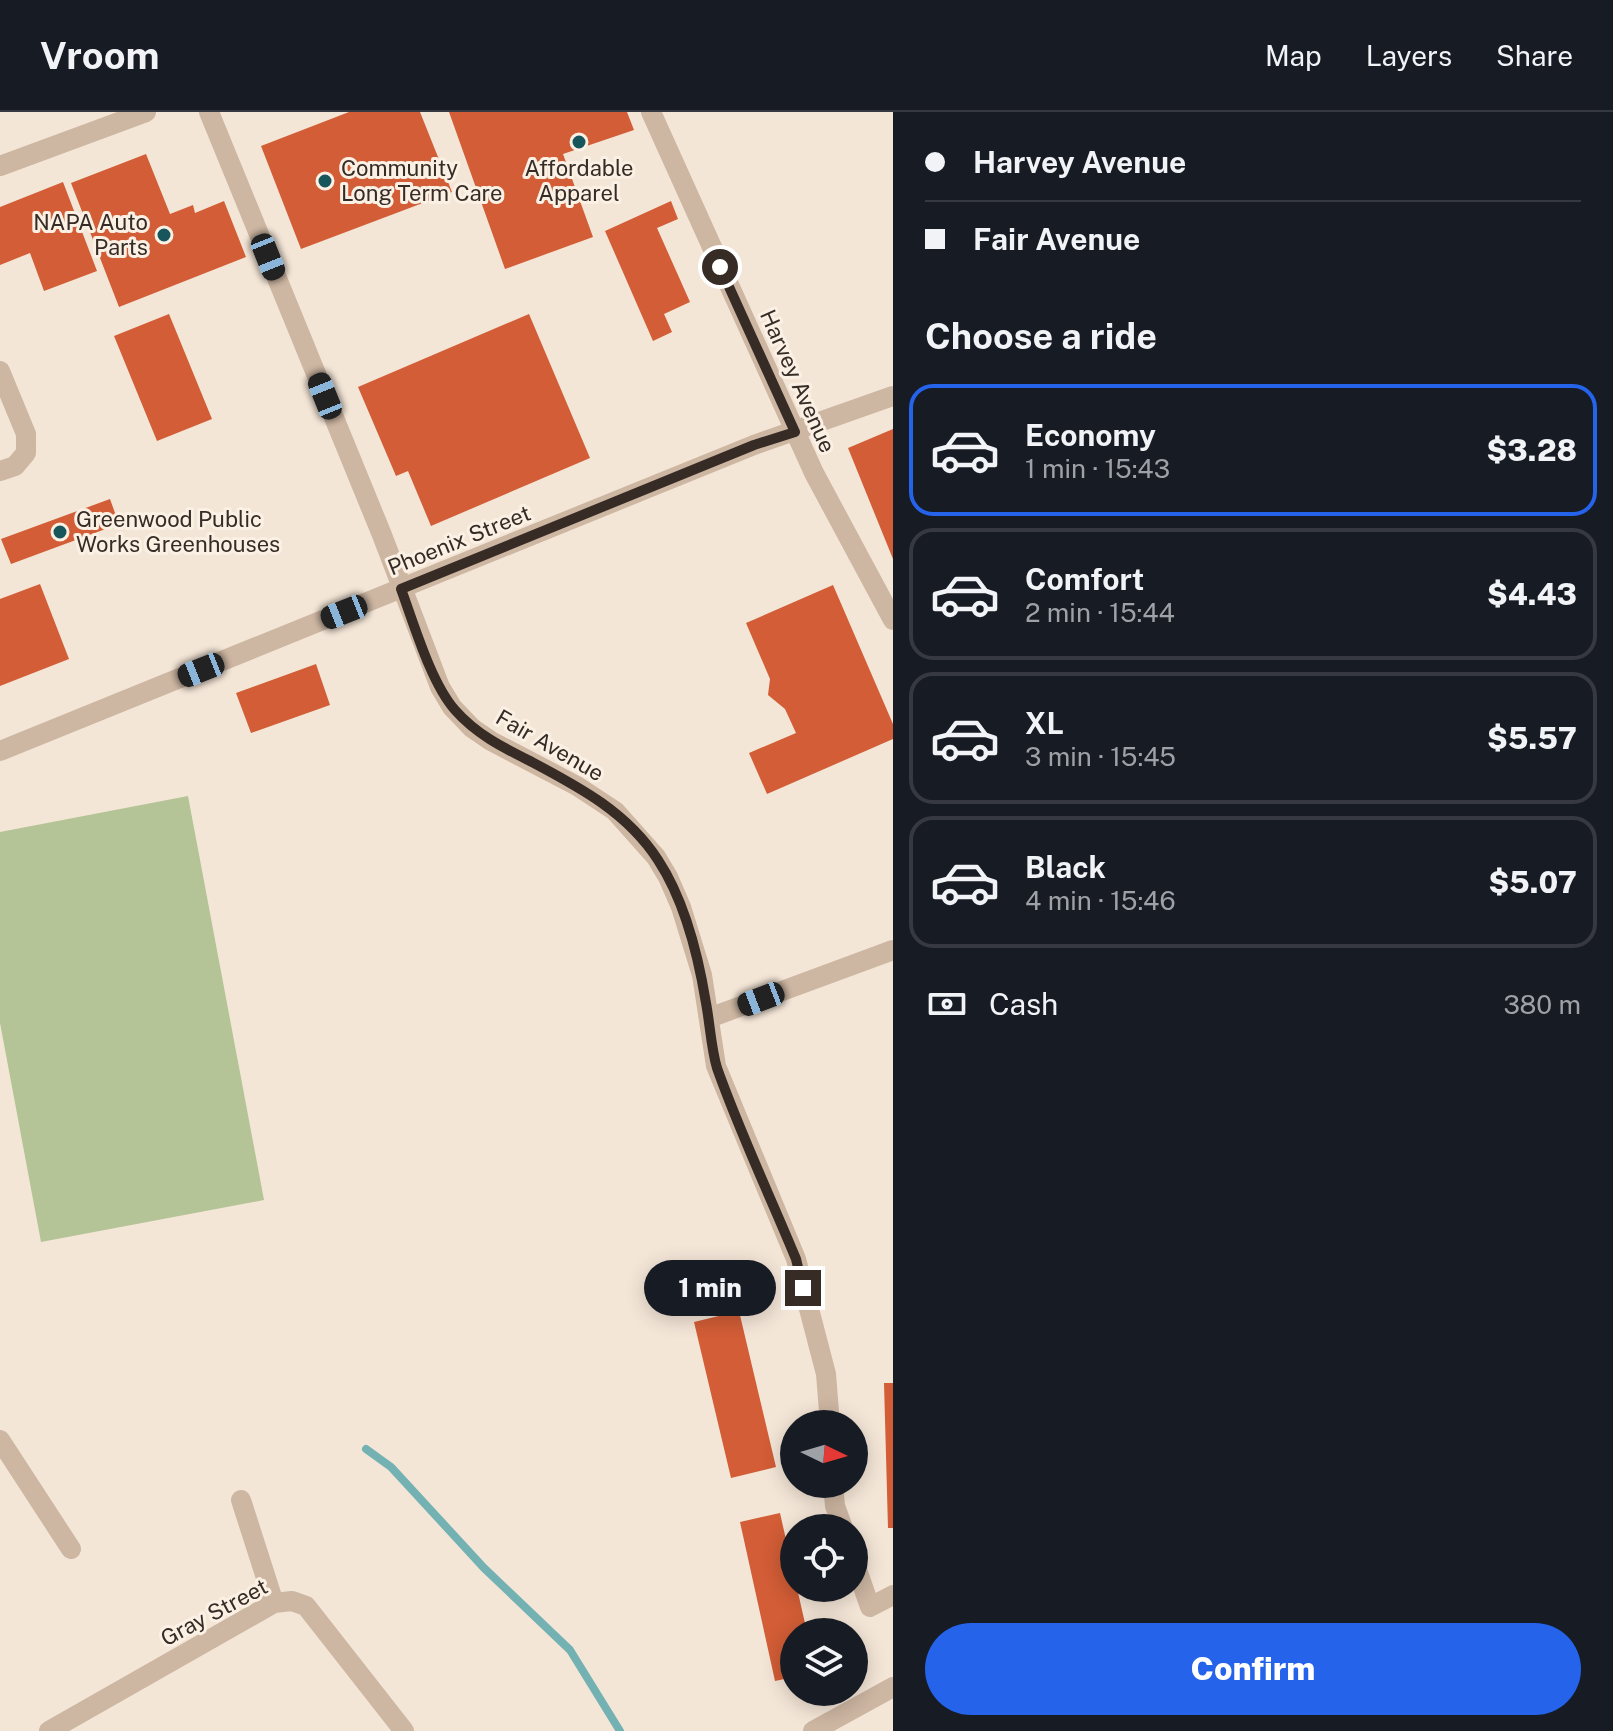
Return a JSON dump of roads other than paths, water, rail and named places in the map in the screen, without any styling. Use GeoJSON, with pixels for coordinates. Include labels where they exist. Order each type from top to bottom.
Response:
{"type":"FeatureCollection","features":[{"type":"Feature","properties":{"kind":"street"},"geometry":{"type":"LineString","coordinates":[[0,166],[146,112]]}},
{"type":"Feature","properties":{"kind":"street","name":"Fair Avenue"},"geometry":{"type":"LineString","coordinates":[[209,112],[440,687],[452,707],[472,728],[577,786],[615,811],[656,857],[681,907],[702,975],[716,1066],[796,1259],[826,1374],[829,1410]]}},
{"type":"Feature","properties":{"kind":"street","name":"Harvey Avenue"},"geometry":{"type":"LineString","coordinates":[[651,112],[814,473],[893,620]]}},
{"type":"Feature","properties":{"kind":"street"},"geometry":{"type":"LineString","coordinates":[[0,371],[26,434],[26,453],[15,466],[0,471]]}},
{"type":"Feature","properties":{"kind":"street","name":"Phoenix Street"},"geometry":{"type":"LineString","coordinates":[[0,751],[754,445],[893,396]]}},
{"type":"Feature","properties":{"kind":"street"},"geometry":{"type":"LineString","coordinates":[[709,1018],[893,950]]}},
{"type":"Feature","properties":{"kind":"street"},"geometry":{"type":"LineString","coordinates":[[0,1440],[71,1549]]}},
{"type":"Feature","properties":{"kind":"street"},"geometry":{"type":"LineString","coordinates":[[241,1500],[274,1603]]}},
{"type":"Feature","properties":{"kind":"street"},"geometry":{"type":"LineString","coordinates":[[868,1601],[870,1607],[893,1595]]}},
{"type":"Feature","properties":{"kind":"street","name":"Gray Street"},"geometry":{"type":"LineString","coordinates":[[49,1731],[274,1603],[292,1601],[306,1606],[404,1731]]}},
{"type":"Feature","properties":{"kind":"street"},"geometry":{"type":"LineString","coordinates":[[815,1731],[893,1687]]}},
{"type":"Feature","properties":{"kind":"waterway"},"geometry":{"type":"LineString","coordinates":[[366,1449],[391,1467],[484,1568],[570,1650],[620,1731]]}},
{"type":"Feature","properties":{"kind":"place","name":"Affordable Apparel"},"geometry":{"type":"Point","coordinates":[579,142]}},
{"type":"Feature","properties":{"kind":"place","name":"Community Long Term Care"},"geometry":{"type":"Point","coordinates":[325,181]}},
{"type":"Feature","properties":{"kind":"place","name":"NAPA Auto Parts"},"geometry":{"type":"Point","coordinates":[164,235]}},
{"type":"Feature","properties":{"kind":"place","name":"Greenwood Public Works Greenhouses"},"geometry":{"type":"Point","coordinates":[60,532]}}]}
